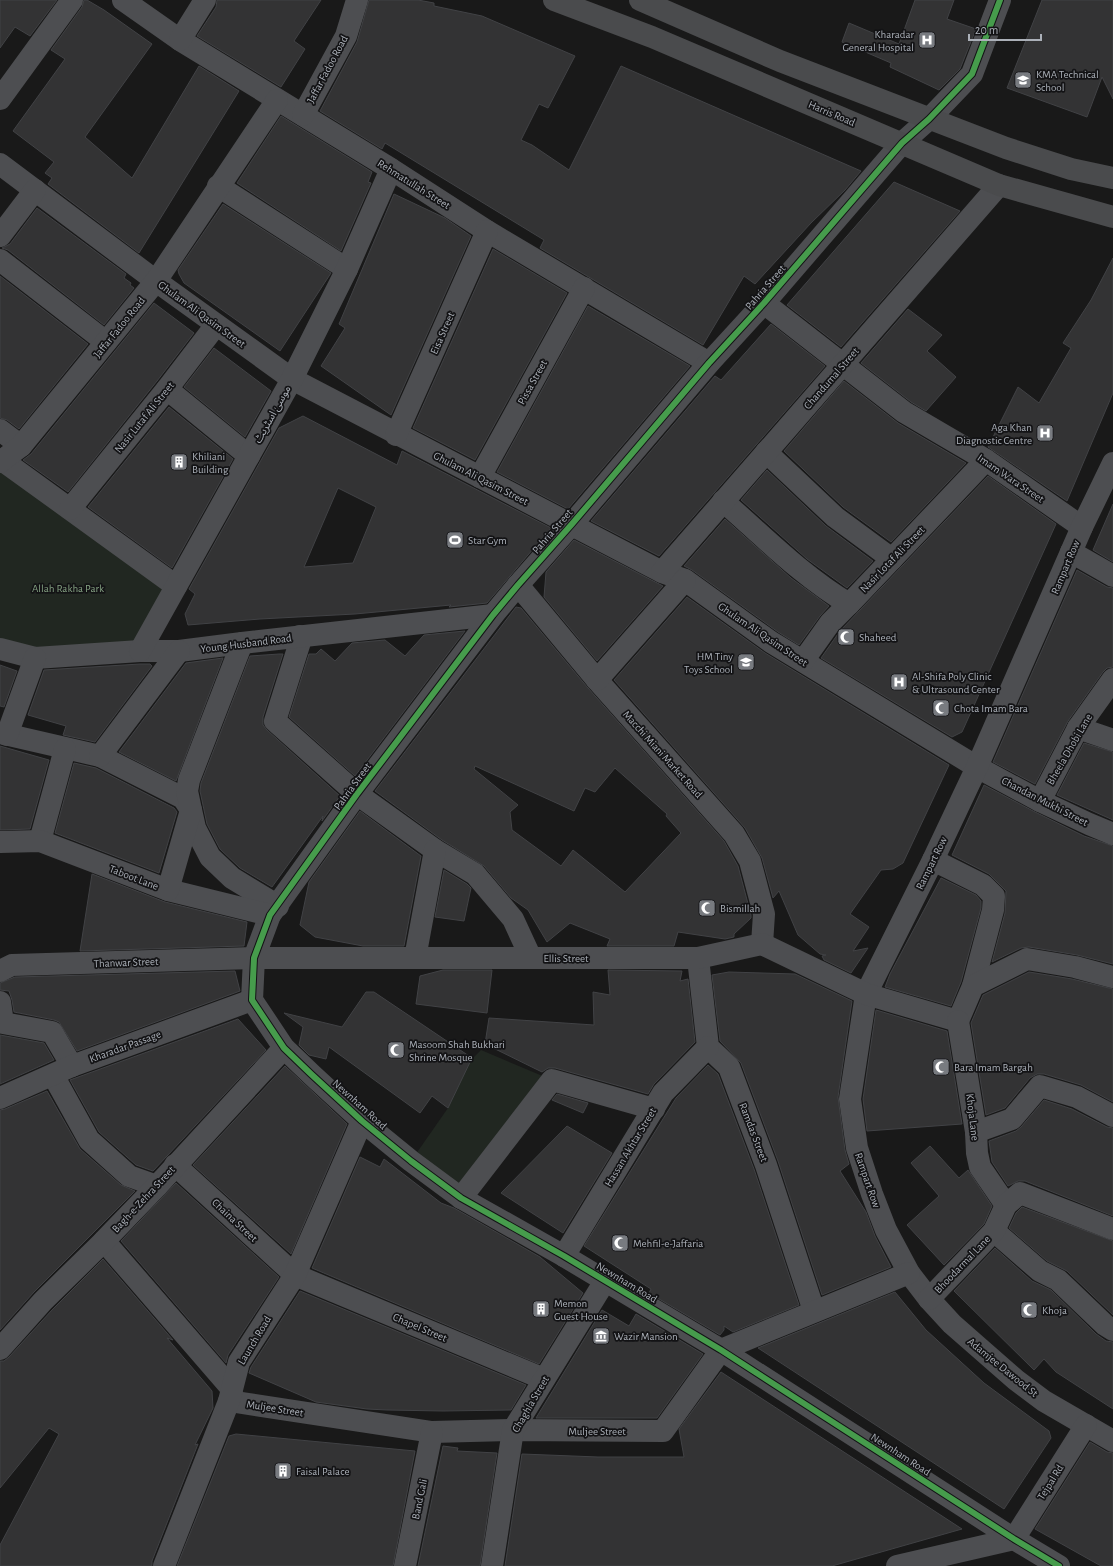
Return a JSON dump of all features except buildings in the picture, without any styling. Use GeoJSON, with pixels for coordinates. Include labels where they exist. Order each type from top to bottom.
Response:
{"type":"FeatureCollection","features":[{"type":"Feature","properties":{"kind":"main road","name":"Harris Road"},"geometry":{"type":"LineString","coordinates":[[554,0],[652,36],[1000,185],[1113,217]]}},
{"type":"Feature","properties":{"kind":"main road"},"geometry":{"type":"LineString","coordinates":[[640,0],[780,61],[1006,148],[1071,169],[1113,178]]}},
{"type":"Feature","properties":{"kind":"street"},"geometry":{"type":"LineString","coordinates":[[0,99],[72,0]]}},
{"type":"Feature","properties":{"kind":"street","name":"Rehmatullah Street"},"geometry":{"type":"LineString","coordinates":[[122,0],[180,40],[391,169],[488,231],[709,363]]}},
{"type":"Feature","properties":{"kind":"street"},"geometry":{"type":"LineString","coordinates":[[180,40],[205,0]]}},
{"type":"Feature","properties":{"kind":"street","name":"Jaffar Fadoo Road"},"geometry":{"type":"LineString","coordinates":[[303,115],[346,36],[357,0]]}},
{"type":"Feature","properties":{"kind":"street","name":"Pahria Street"},"geometry":{"type":"LineString","coordinates":[[254,958],[274,910],[357,794],[493,615],[709,363],[764,303],[902,143],[929,119],[972,74],[1000,0]]}},
{"type":"Feature","properties":{"kind":"street","name":"Jaffar Fadoo Road"},"geometry":{"type":"LineString","coordinates":[[1,461],[21,446],[156,281],[218,186],[277,100]]}},
{"type":"Feature","properties":{"kind":"street","name":"Ghulam Ali Qasim Street"},"geometry":{"type":"LineString","coordinates":[[0,164],[156,281],[292,379],[396,435],[572,524],[662,572],[685,580],[771,642],[977,767]]}},
{"type":"Feature","properties":{"kind":"street","name":"موسیٰ اسٹریٹ"},"geometry":{"type":"LineString","coordinates":[[140,651],[292,379],[347,269],[391,169]]}},
{"type":"Feature","properties":{"kind":"street","name":"Chandumal Street"},"geometry":{"type":"LineString","coordinates":[[662,572],[1000,185]]}},
{"type":"Feature","properties":{"kind":"street"},"geometry":{"type":"LineString","coordinates":[[218,186],[347,269]]}},
{"type":"Feature","properties":{"kind":"street"},"geometry":{"type":"LineString","coordinates":[[0,236],[35,190]]}},
{"type":"Feature","properties":{"kind":"street","name":"Eisa Street"},"geometry":{"type":"LineString","coordinates":[[396,435],[488,231]]}},
{"type":"Feature","properties":{"kind":"street"},"geometry":{"type":"LineString","coordinates":[[0,260],[106,342]]}},
{"type":"Feature","properties":{"kind":"street","name":"Pissa Street"},"geometry":{"type":"LineString","coordinates":[[480,477],[584,288]]}},
{"type":"Feature","properties":{"kind":"street","name":"Imam Wara Street"},"geometry":{"type":"LineString","coordinates":[[764,303],[904,412],[986,460],[1082,527]]}},
{"type":"Feature","properties":{"kind":"street","name":"Nasir Lutaf Ali Street"},"geometry":{"type":"LineString","coordinates":[[70,509],[167,389],[216,325]]}},
{"type":"Feature","properties":{"kind":"street"},"geometry":{"type":"LineString","coordinates":[[167,389],[249,456]]}},
{"type":"Feature","properties":{"kind":"street"},"geometry":{"type":"LineString","coordinates":[[0,430],[21,446]]}},
{"type":"Feature","properties":{"kind":"street"},"geometry":{"type":"LineString","coordinates":[[766,452],[835,517],[892,559]]}},
{"type":"Feature","properties":{"kind":"street","name":"Nasir Lotaf Ali Street"},"geometry":{"type":"LineString","coordinates":[[803,661],[830,623],[986,460]]}},
{"type":"Feature","properties":{"kind":"street"},"geometry":{"type":"LineString","coordinates":[[1,461],[176,586]]}},
{"type":"Feature","properties":{"kind":"street","name":"Rampart Row"},"geometry":{"type":"LineString","coordinates":[[909,1273],[886,1230],[857,1148],[850,1099],[866,994],[933,860],[977,767],[1082,527],[1112,469]]}},
{"type":"Feature","properties":{"kind":"street"},"geometry":{"type":"LineString","coordinates":[[723,501],[801,571],[826,590],[849,604]]}},
{"type":"Feature","properties":{"kind":"street"},"geometry":{"type":"LineString","coordinates":[[1071,552],[1113,576]]}},
{"type":"Feature","properties":{"kind":"street"},"geometry":{"type":"LineString","coordinates":[[597,680],[685,580]]}},
{"type":"Feature","properties":{"kind":"street","name":"Macchi Miani Market Road"},"geometry":{"type":"LineString","coordinates":[[518,585],[597,680],[734,834],[750,861],[764,914],[762,944]]}},
{"type":"Feature","properties":{"kind":"street","name":"Young Husband Road"},"geometry":{"type":"LineString","coordinates":[[0,649],[35,658],[140,651],[179,651],[493,615]]}},
{"type":"Feature","properties":{"kind":"street"},"geometry":{"type":"LineString","coordinates":[[300,636],[300,642],[275,721],[357,794],[435,850],[475,874],[513,919],[531,958]]}},
{"type":"Feature","properties":{"kind":"street"},"geometry":{"type":"LineString","coordinates":[[242,643],[189,780],[187,791],[195,828],[210,857],[232,878],[274,910]]}},
{"type":"Feature","properties":{"kind":"street"},"geometry":{"type":"LineString","coordinates":[[100,756],[179,651]]}},
{"type":"Feature","properties":{"kind":"street"},"geometry":{"type":"LineString","coordinates":[[35,658],[4,734],[100,756],[183,798],[191,810],[168,890]]}},
{"type":"Feature","properties":{"kind":"street","name":"Bheela Dhobi Lane"},"geometry":{"type":"LineString","coordinates":[[1040,801],[1078,728],[1113,679]]}},
{"type":"Feature","properties":{"kind":"street"},"geometry":{"type":"LineString","coordinates":[[1078,728],[1113,740]]}},
{"type":"Feature","properties":{"kind":"street"},"geometry":{"type":"LineString","coordinates":[[40,841],[65,749]]}},
{"type":"Feature","properties":{"kind":"street","name":"Chandan Mukhi Street"},"geometry":{"type":"LineString","coordinates":[[977,767],[1040,801],[1113,834]]}},
{"type":"Feature","properties":{"kind":"street","name":"Taboot Lane"},"geometry":{"type":"LineString","coordinates":[[0,842],[40,841],[168,890],[274,910]]}},
{"type":"Feature","properties":{"kind":"street"},"geometry":{"type":"LineString","coordinates":[[415,958],[435,850]]}},
{"type":"Feature","properties":{"kind":"street"},"geometry":{"type":"LineString","coordinates":[[762,944],[866,994],[958,1021],[973,986],[993,910],[994,896],[983,885],[933,860]]}},
{"type":"Feature","properties":{"kind":"street","name":"Ellis Street"},"geometry":{"type":"LineString","coordinates":[[254,958],[698,958],[762,944]]}},
{"type":"Feature","properties":{"kind":"street"},"geometry":{"type":"LineString","coordinates":[[252,1000],[254,958]]}},
{"type":"Feature","properties":{"kind":"street","name":"Thanwar Street"},"geometry":{"type":"LineString","coordinates":[[0,971],[12,965],[254,958]]}},
{"type":"Feature","properties":{"kind":"street"},"geometry":{"type":"LineString","coordinates":[[698,958],[708,1047]]}},
{"type":"Feature","properties":{"kind":"street"},"geometry":{"type":"LineString","coordinates":[[973,986],[1027,959],[1075,967],[1113,977]]}},
{"type":"Feature","properties":{"kind":"street","name":"Newnham Road"},"geometry":{"type":"LineString","coordinates":[[252,1000],[284,1048],[362,1121],[411,1161],[461,1198],[564,1256],[721,1350],[1014,1539],[1059,1566]]}},
{"type":"Feature","properties":{"kind":"street","name":"Kharadar Passage"},"geometry":{"type":"LineString","coordinates":[[0,1098],[72,1066],[252,1000]]}},
{"type":"Feature","properties":{"kind":"street"},"geometry":{"type":"LineString","coordinates":[[0,1002],[3,1023],[52,1032],[72,1066]]}},
{"type":"Feature","properties":{"kind":"street","name":"Khoja Lane"},"geometry":{"type":"LineString","coordinates":[[958,1021],[976,1132],[977,1153],[980,1167],[1006,1205]]}},
{"type":"Feature","properties":{"kind":"street","name":"Hassan Akhtar Street"},"geometry":{"type":"LineString","coordinates":[[564,1256],[663,1093],[708,1047]]}},
{"type":"Feature","properties":{"kind":"street","name":"Ramdas Street"},"geometry":{"type":"LineString","coordinates":[[708,1047],[729,1067],[766,1164],[814,1311]]}},
{"type":"Feature","properties":{"kind":"street","name":"Bagh-e-Zehra Street"},"geometry":{"type":"LineString","coordinates":[[0,1349],[43,1301],[157,1186],[284,1048]]}},
{"type":"Feature","properties":{"kind":"street"},"geometry":{"type":"LineString","coordinates":[[53,1074],[89,1140],[129,1176],[157,1186]]}},
{"type":"Feature","properties":{"kind":"street"},"geometry":{"type":"LineString","coordinates":[[461,1198],[552,1080],[654,1109]]}},
{"type":"Feature","properties":{"kind":"street"},"geometry":{"type":"LineString","coordinates":[[976,1132],[1012,1119],[1040,1086],[1077,1098],[1113,1116]]}},
{"type":"Feature","properties":{"kind":"street","name":"Launch Road"},"geometry":{"type":"LineString","coordinates":[[164,1566],[231,1395],[239,1362],[295,1275],[362,1121]]}},
{"type":"Feature","properties":{"kind":"street","name":"Chaina Street"},"geometry":{"type":"LineString","coordinates":[[175,1165],[295,1275]]}},
{"type":"Feature","properties":{"kind":"street","name":"Bhoodarmal Lane"},"geometry":{"type":"LineString","coordinates":[[929,1299],[994,1231],[1006,1205],[1020,1193],[1113,1229]]}},
{"type":"Feature","properties":{"kind":"street"},"geometry":{"type":"LineString","coordinates":[[994,1231],[1040,1270],[1058,1280],[1105,1325],[1113,1330]]}},
{"type":"Feature","properties":{"kind":"street"},"geometry":{"type":"LineString","coordinates":[[104,1241],[231,1395]]}},
{"type":"Feature","properties":{"kind":"street"},"geometry":{"type":"LineString","coordinates":[[721,1350],[909,1273]]}},
{"type":"Feature","properties":{"kind":"street","name":"Adamjee Dawood St"},"geometry":{"type":"LineString","coordinates":[[909,1273],[929,1299],[952,1324],[1016,1380],[1050,1404],[1113,1441]]}},
{"type":"Feature","properties":{"kind":"street","name":"Chapel Street"},"geometry":{"type":"LineString","coordinates":[[295,1275],[544,1379]]}},
{"type":"Feature","properties":{"kind":"street","name":"Chaghla Street"},"geometry":{"type":"LineString","coordinates":[[492,1566],[513,1430],[605,1281]]}},
{"type":"Feature","properties":{"kind":"street","name":"Muljee Street"},"geometry":{"type":"LineString","coordinates":[[231,1395],[432,1432],[513,1430],[663,1431],[721,1350]]}},
{"type":"Feature","properties":{"kind":"street","name":"Tejpal Rd"},"geometry":{"type":"LineString","coordinates":[[1014,1539],[1086,1425]]}},
{"type":"Feature","properties":{"kind":"street","name":"Band Gali"},"geometry":{"type":"LineString","coordinates":[[405,1566],[432,1432]]}},
{"type":"Feature","properties":{"kind":"street"},"geometry":{"type":"LineString","coordinates":[[898,1566],[1014,1539]]}},
{"type":"Feature","properties":{"kind":"green space","name":"Allah Rakha Park"},"geometry":{"type":"Polygon","coordinates":[[[0,462],[169,581],[140,651],[0,649],[0,462]]]}},
{"type":"Feature","properties":{"kind":"green space"},"geometry":{"type":"Polygon","coordinates":[[[481,1050],[552,1080],[461,1198],[411,1161],[448,1108],[470,1061],[481,1050]]]}},
{"type":"Feature","properties":{"kind":"cycle path"},"geometry":{"type":"LineString","coordinates":[[1000,0],[972,74],[929,119],[902,143],[764,303],[709,363],[518,585],[493,615],[357,794],[270,915],[254,958],[252,1000],[284,1048],[311,1074],[362,1121],[411,1161],[461,1198],[564,1256],[721,1350],[1014,1539],[1059,1566]]}},
{"type":"Feature","properties":{"kind":"place","name":"Kharadar General Hospital"},"geometry":{"type":"Point","coordinates":[927,40]}},
{"type":"Feature","properties":{"kind":"place","name":"KMA Technical School"},"geometry":{"type":"Point","coordinates":[1023,80]}},
{"type":"Feature","properties":{"kind":"place","name":"Aga Khan Diagnostic Centre"},"geometry":{"type":"Point","coordinates":[1045,433]}},
{"type":"Feature","properties":{"kind":"place","name":"Khiliani Building"},"geometry":{"type":"Point","coordinates":[179,462]}},
{"type":"Feature","properties":{"kind":"place","name":"Star Gym"},"geometry":{"type":"Point","coordinates":[455,540]}},
{"type":"Feature","properties":{"kind":"place","name":"Shaheed"},"geometry":{"type":"Point","coordinates":[846,637]}},
{"type":"Feature","properties":{"kind":"place","name":"HM Tiny Toys School"},"geometry":{"type":"Point","coordinates":[746,662]}},
{"type":"Feature","properties":{"kind":"place","name":"Al-Shifa Poly Clinic & Ultrasound Center"},"geometry":{"type":"Point","coordinates":[899,682]}},
{"type":"Feature","properties":{"kind":"place","name":"Chota Imam Bara"},"geometry":{"type":"Point","coordinates":[941,708]}},
{"type":"Feature","properties":{"kind":"place","name":"Bismillah"},"geometry":{"type":"Point","coordinates":[707,908]}},
{"type":"Feature","properties":{"kind":"place","name":"Masoom Shah Bukhari Shrine Mosque"},"geometry":{"type":"Point","coordinates":[396,1050]}},
{"type":"Feature","properties":{"kind":"place","name":"Bara Imam Bargah"},"geometry":{"type":"Point","coordinates":[941,1067]}},
{"type":"Feature","properties":{"kind":"place","name":"Mehfil-e-Jaffaria"},"geometry":{"type":"Point","coordinates":[620,1243]}},
{"type":"Feature","properties":{"kind":"place","name":"Memon Guest House"},"geometry":{"type":"Point","coordinates":[541,1309]}},
{"type":"Feature","properties":{"kind":"place","name":"Khoja"},"geometry":{"type":"Point","coordinates":[1029,1310]}},
{"type":"Feature","properties":{"kind":"place","name":"Wazir Mansion"},"geometry":{"type":"Point","coordinates":[601,1336]}},
{"type":"Feature","properties":{"kind":"place","name":"Faisal Palace"},"geometry":{"type":"Point","coordinates":[283,1471]}}]}
